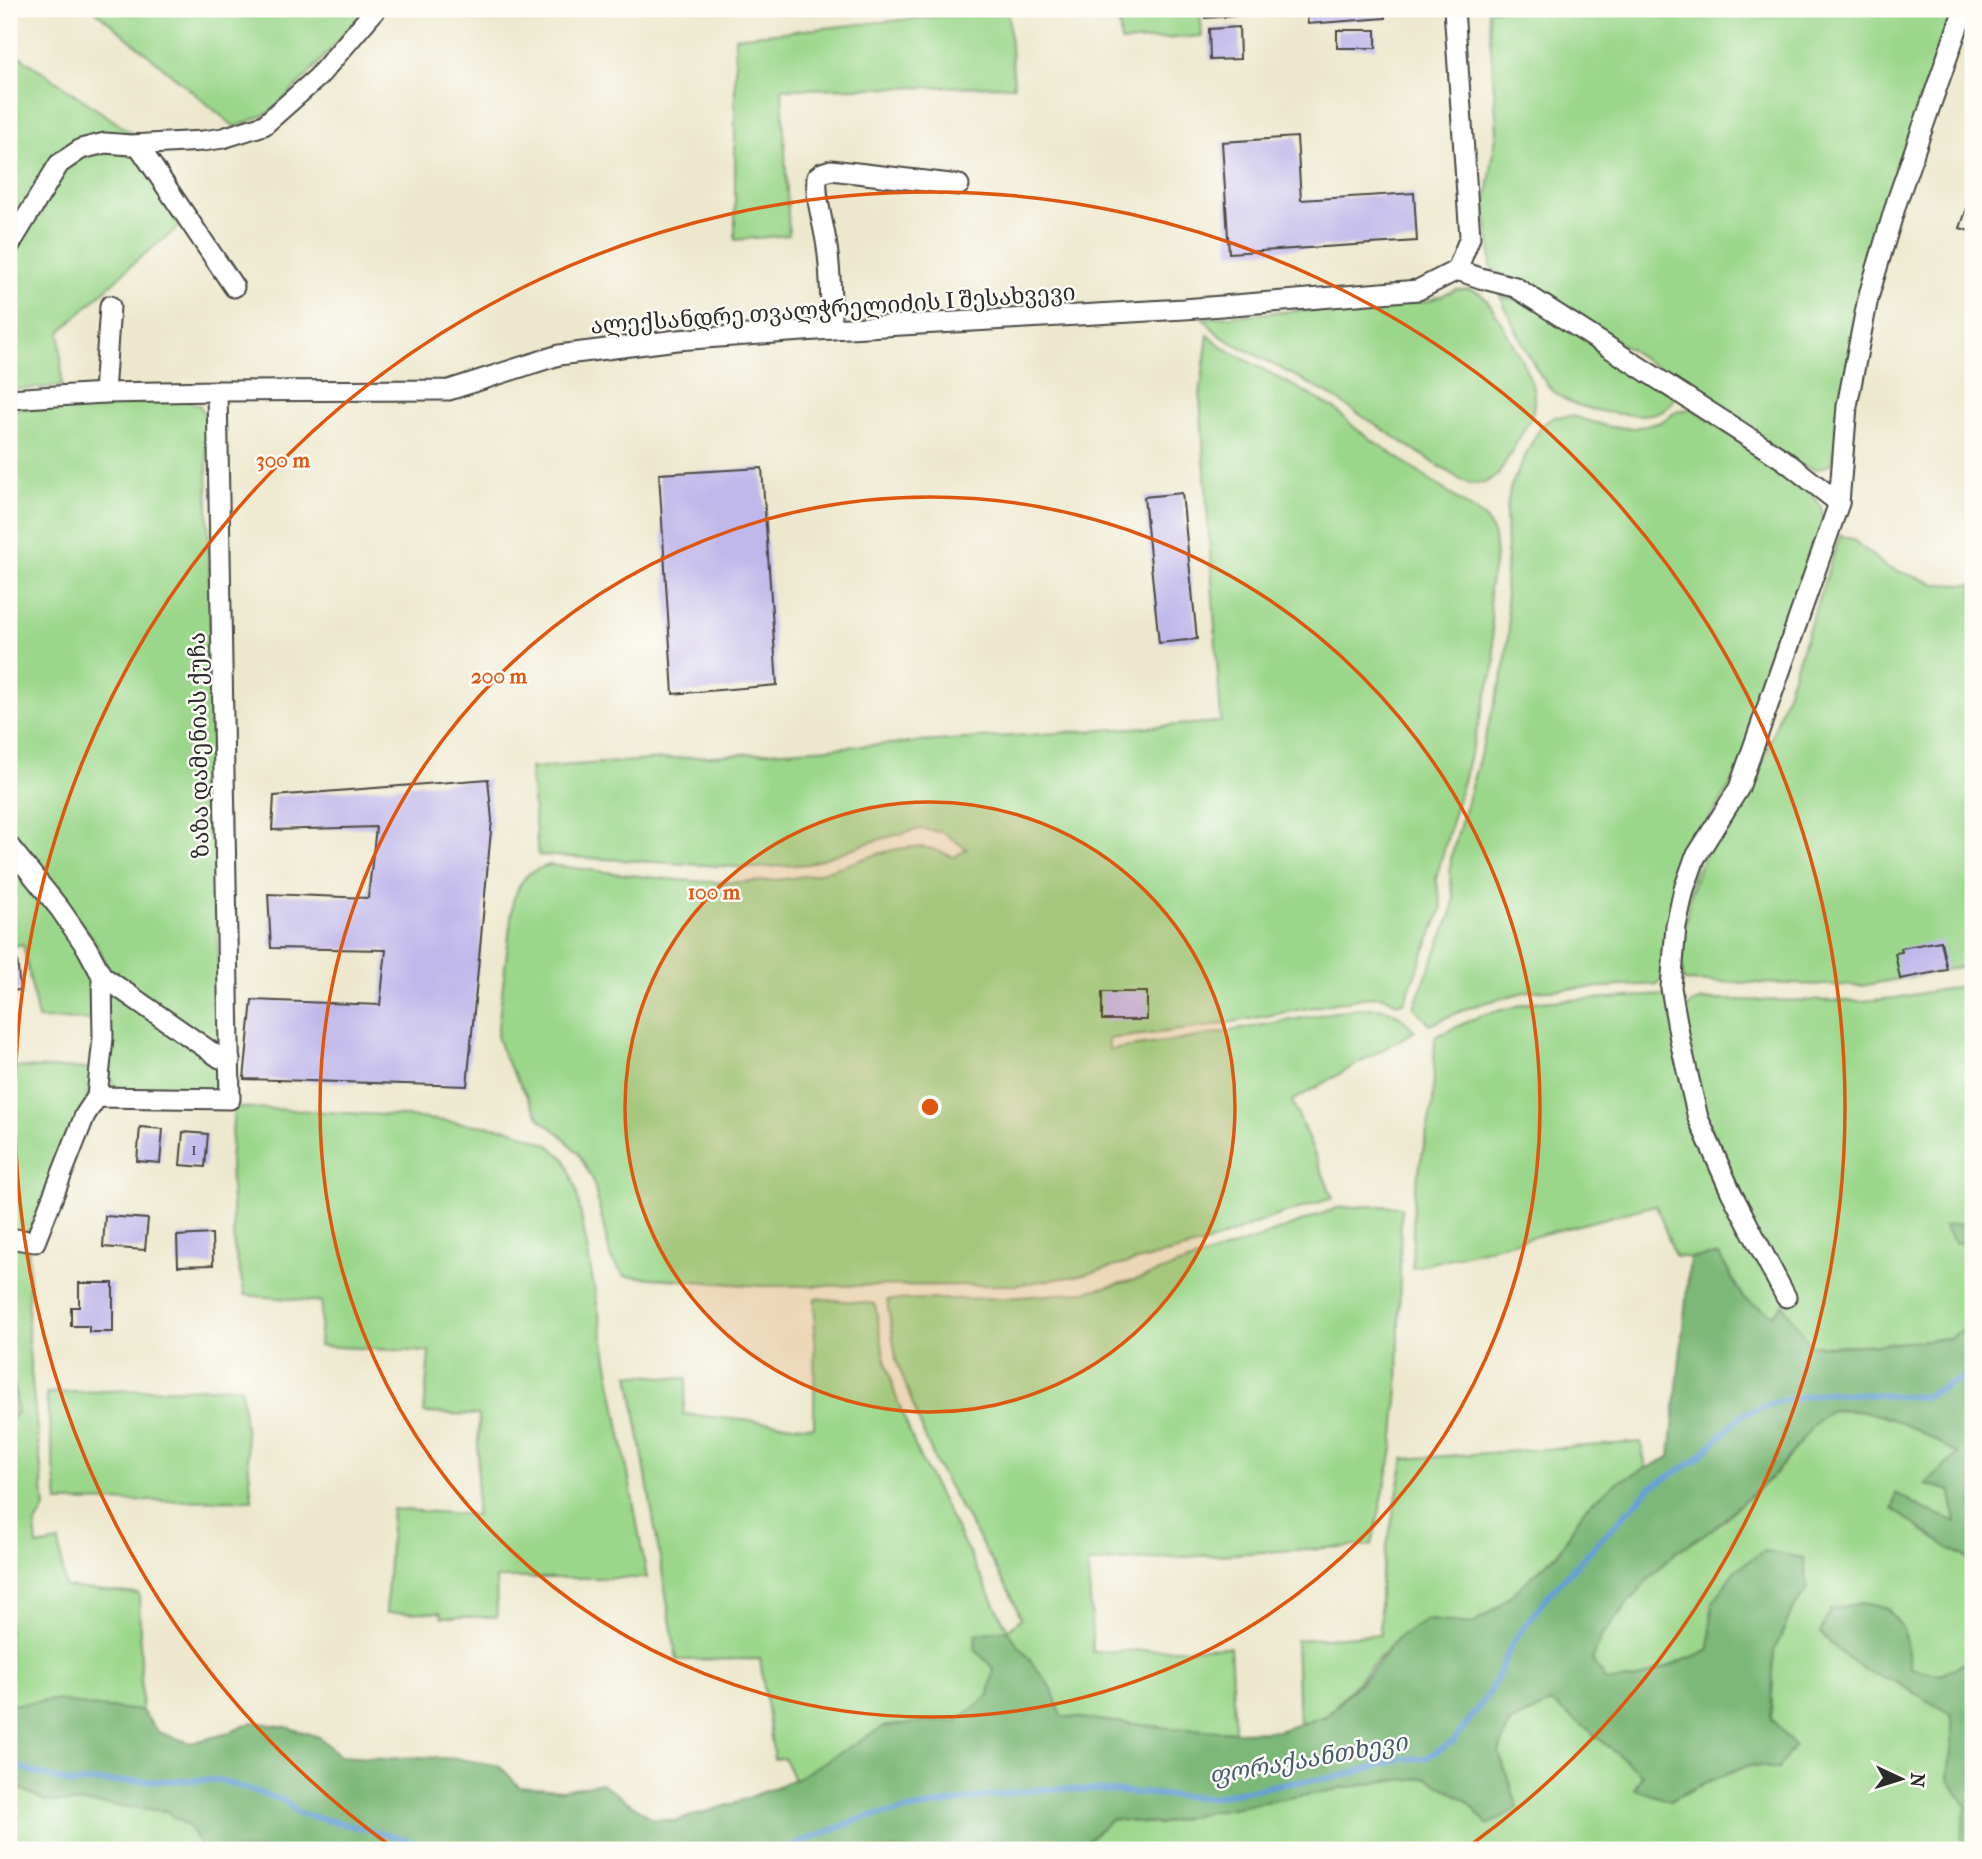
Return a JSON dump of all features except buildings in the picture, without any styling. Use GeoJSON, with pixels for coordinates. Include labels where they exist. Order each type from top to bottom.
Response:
{"type":"FeatureCollection","features":[{"type":"Feature","properties":{"kind":"street"},"geometry":{"type":"LineString","coordinates":[[9,246],[59,163],[81,149],[105,143],[138,145],[203,141],[223,138],[264,125],[318,77],[376,9]]}},
{"type":"Feature","properties":{"kind":"street"},"geometry":{"type":"LineString","coordinates":[[1454,9],[1470,237],[1457,270],[1515,287],[1784,460],[1839,503]]}},
{"type":"Feature","properties":{"kind":"street"},"geometry":{"type":"LineString","coordinates":[[1786,1297],[1731,1192],[1698,1118],[1671,988],[1676,926],[1684,889],[1695,858],[1739,788],[1839,503],[1847,406],[1868,298],[1897,201],[1964,9]]}},
{"type":"Feature","properties":{"kind":"street"},"geometry":{"type":"LineString","coordinates":[[138,145],[234,287]]}},
{"type":"Feature","properties":{"kind":"street"},"geometry":{"type":"LineString","coordinates":[[831,329],[827,247],[816,188],[817,177],[831,170],[959,185]]}},
{"type":"Feature","properties":{"kind":"street","name":"ალექსანდრე თვალჭრელიძის I შესახვევი"},"geometry":{"type":"LineString","coordinates":[[9,399],[104,393],[449,390],[559,355],[677,340],[1184,309],[1418,290],[1457,270]]}},
{"type":"Feature","properties":{"kind":"street"},"geometry":{"type":"LineString","coordinates":[[104,393],[110,306]]}},
{"type":"Feature","properties":{"kind":"street","name":"ზაზა დამენიას ქუჩა"},"geometry":{"type":"LineString","coordinates":[[97,1097],[230,1099],[217,391]]}},
{"type":"Feature","properties":{"kind":"street"},"geometry":{"type":"LineString","coordinates":[[9,846],[60,909],[87,948],[102,976],[220,1058],[230,1060]]}},
{"type":"Feature","properties":{"kind":"street"},"geometry":{"type":"LineString","coordinates":[[9,1238],[35,1242],[85,1115],[97,1097],[103,1038],[102,976]]}},
{"type":"Feature","properties":{"kind":"green space"},"geometry":{"type":"Polygon","coordinates":[[[93,9],[366,9],[308,75],[269,113],[235,127],[93,9]]]}},
{"type":"Feature","properties":{"kind":"green space"},"geometry":{"type":"Polygon","coordinates":[[[1008,9],[1014,86],[782,89],[789,235],[735,240],[735,37],[1008,9]]]}},
{"type":"Feature","properties":{"kind":"green space"},"geometry":{"type":"Polygon","coordinates":[[[1118,9],[1200,9],[1202,36],[1121,42],[1118,9]]]}},
{"type":"Feature","properties":{"kind":"green space"},"geometry":{"type":"Polygon","coordinates":[[[1488,9],[1953,9],[1866,269],[1836,445],[1830,464],[1814,469],[1798,464],[1619,342],[1539,292],[1491,267],[1485,210],[1497,130],[1488,9]]]}},
{"type":"Feature","properties":{"kind":"green space"},"geometry":{"type":"Polygon","coordinates":[[[9,49],[139,138],[91,139],[9,236],[9,49]]]}},
{"type":"Feature","properties":{"kind":"green space"},"geometry":{"type":"Polygon","coordinates":[[[132,150],[183,224],[137,260],[60,332],[62,386],[9,390],[9,260],[65,168],[86,154],[132,150]]]}},
{"type":"Feature","properties":{"kind":"green space"},"geometry":{"type":"Polygon","coordinates":[[[1468,289],[1483,296],[1495,313],[1525,368],[1534,395],[1532,416],[1498,475],[1484,483],[1470,484],[1461,480],[1325,392],[1220,336],[1203,318],[1428,301],[1456,290],[1468,289]]]}},
{"type":"Feature","properties":{"kind":"green space"},"geometry":{"type":"Polygon","coordinates":[[[1500,296],[1529,303],[1675,396],[1665,409],[1645,415],[1593,410],[1560,397],[1538,371],[1500,296]]]}},
{"type":"Feature","properties":{"kind":"green space"},"geometry":{"type":"Polygon","coordinates":[[[1208,335],[1224,348],[1334,408],[1355,428],[1486,519],[1494,536],[1496,556],[1489,589],[1495,664],[1436,879],[1442,908],[1404,1002],[1397,1003],[1386,997],[1374,996],[1205,1027],[1109,1039],[1109,1050],[1358,1008],[1378,1008],[1396,1014],[1415,1031],[1292,1101],[1333,1198],[1270,1218],[1205,1244],[1077,1276],[1015,1285],[761,1286],[625,1276],[611,1259],[593,1180],[578,1153],[560,1134],[541,1120],[504,1057],[497,1036],[513,901],[526,877],[535,870],[550,865],[680,880],[778,880],[810,875],[893,850],[928,848],[954,857],[967,849],[942,832],[920,829],[877,840],[808,864],[755,868],[538,855],[530,768],[1221,722],[1200,396],[1208,335]]]}},
{"type":"Feature","properties":{"kind":"green space"},"geometry":{"type":"Polygon","coordinates":[[[188,400],[200,406],[206,418],[220,1058],[223,1083],[220,1093],[118,1094],[108,1075],[105,961],[93,938],[9,834],[9,409],[188,400]]]}},
{"type":"Feature","properties":{"kind":"green space"},"geometry":{"type":"Polygon","coordinates":[[[1691,408],[1811,492],[1821,507],[1825,526],[1739,772],[1708,822],[1665,973],[1658,984],[1528,991],[1470,1007],[1430,1025],[1414,1007],[1452,912],[1454,899],[1450,877],[1451,858],[1505,667],[1509,628],[1505,585],[1506,512],[1511,486],[1543,424],[1555,417],[1572,416],[1610,427],[1635,428],[1661,422],[1676,412],[1691,408]]]}},
{"type":"Feature","properties":{"kind":"green space"},"geometry":{"type":"Polygon","coordinates":[[[1840,535],[1853,540],[1886,567],[1936,584],[1973,585],[1973,965],[1861,986],[1684,981],[1682,951],[1686,915],[1695,879],[1707,852],[1747,797],[1757,777],[1840,535]]]}},
{"type":"Feature","properties":{"kind":"green space"},"geometry":{"type":"Polygon","coordinates":[[[9,857],[82,949],[92,982],[95,1020],[38,1019],[23,944],[9,947],[9,857]]]}},
{"type":"Feature","properties":{"kind":"green space"},"geometry":{"type":"Polygon","coordinates":[[[1973,984],[1973,1222],[1944,1226],[1956,1243],[1973,1241],[1973,1323],[1950,1338],[1883,1344],[1810,1345],[1783,1305],[1773,1315],[1743,1298],[1719,1255],[1690,1258],[1675,1256],[1656,1205],[1412,1268],[1414,1194],[1433,1103],[1435,1037],[1482,1015],[1533,1002],[1666,995],[1698,1091],[1684,1013],[1691,1004],[1703,1000],[1862,1001],[1973,984]]]}},
{"type":"Feature","properties":{"kind":"green space"},"geometry":{"type":"Polygon","coordinates":[[[9,1067],[94,1069],[86,1103],[33,1229],[21,1233],[9,1231],[9,1067]]]}},
{"type":"Feature","properties":{"kind":"green space"},"geometry":{"type":"Polygon","coordinates":[[[234,1107],[402,1116],[510,1129],[549,1145],[565,1159],[576,1188],[647,1578],[496,1578],[497,1617],[442,1617],[440,1612],[386,1613],[392,1509],[476,1515],[479,1415],[424,1413],[429,1352],[319,1346],[322,1302],[245,1295],[234,1247],[230,1161],[234,1107]]]}},
{"type":"Feature","properties":{"kind":"green space"},"geometry":{"type":"Polygon","coordinates":[[[1401,1207],[1398,1388],[1393,1449],[1372,1545],[1088,1563],[1093,1652],[1230,1647],[1235,1732],[1060,1716],[1052,1689],[1039,1673],[975,1649],[994,1669],[989,1695],[957,1722],[883,1727],[794,1780],[784,1758],[774,1759],[760,1659],[677,1660],[629,1374],[687,1379],[683,1414],[814,1427],[815,1298],[875,1304],[884,1355],[895,1394],[919,1456],[1008,1630],[1021,1618],[1010,1593],[939,1470],[896,1359],[887,1300],[1008,1298],[1084,1292],[1138,1279],[1262,1237],[1337,1208],[1401,1207]]]}},
{"type":"Feature","properties":{"kind":"green space"},"geometry":{"type":"Polygon","coordinates":[[[1973,1222],[1973,1241],[1956,1243],[1943,1226],[1973,1222]]]}},
{"type":"Feature","properties":{"kind":"green space"},"geometry":{"type":"Polygon","coordinates":[[[9,1245],[29,1249],[28,1342],[45,1508],[35,1526],[37,1546],[59,1542],[65,1587],[139,1594],[142,1711],[56,1700],[9,1705],[9,1423],[17,1412],[15,1389],[9,1372],[9,1245]]]}},
{"type":"Feature","properties":{"kind":"green space"},"geometry":{"type":"Polygon","coordinates":[[[1719,1255],[1743,1298],[1773,1315],[1783,1304],[1810,1345],[1883,1344],[1950,1338],[1973,1323],[1973,1561],[1950,1549],[1893,1509],[1896,1493],[1924,1509],[1956,1522],[1951,1491],[1926,1484],[1958,1454],[1884,1416],[1830,1410],[1816,1422],[1774,1475],[1717,1526],[1676,1552],[1658,1569],[1601,1637],[1592,1660],[1606,1681],[1634,1680],[1710,1650],[1712,1604],[1735,1570],[1764,1551],[1804,1558],[1808,1588],[1792,1611],[1774,1651],[1771,1718],[1794,1746],[1778,1769],[1750,1765],[1704,1783],[1670,1801],[1635,1789],[1642,1775],[1589,1730],[1551,1703],[1509,1723],[1499,1753],[1518,1808],[1488,1825],[1464,1799],[1427,1778],[1386,1781],[1202,1813],[1159,1824],[1111,1819],[1088,1840],[1089,1850],[203,1850],[190,1828],[166,1811],[45,1801],[18,1787],[9,1787],[9,1705],[56,1700],[142,1711],[158,1732],[191,1743],[229,1733],[253,1722],[286,1727],[319,1737],[340,1756],[460,1759],[500,1766],[519,1787],[562,1790],[601,1783],[651,1818],[675,1821],[732,1804],[794,1780],[883,1727],[957,1721],[989,1695],[994,1669],[975,1649],[976,1634],[1007,1630],[1052,1689],[1061,1716],[1234,1732],[1277,1731],[1326,1716],[1374,1668],[1398,1637],[1427,1620],[1473,1624],[1498,1607],[1558,1553],[1585,1508],[1617,1482],[1670,1457],[1690,1258],[1719,1255]]]}},
{"type":"Feature","properties":{"kind":"green space"},"geometry":{"type":"Polygon","coordinates":[[[9,1372],[15,1389],[17,1412],[9,1423],[9,1372]]]}},
{"type":"Feature","properties":{"kind":"green space"},"geometry":{"type":"Polygon","coordinates":[[[241,1387],[252,1500],[58,1502],[46,1393],[241,1387]]]}},
{"type":"Feature","properties":{"kind":"green space"},"geometry":{"type":"Polygon","coordinates":[[[1830,1410],[1884,1416],[1923,1433],[1958,1454],[1927,1484],[1951,1491],[1956,1523],[1897,1494],[1893,1509],[1950,1549],[1973,1561],[1973,1659],[1941,1675],[1911,1668],[1903,1629],[1887,1608],[1861,1603],[1830,1610],[1870,1673],[1894,1681],[1953,1715],[1948,1778],[1967,1806],[1961,1838],[1964,1850],[1089,1850],[1088,1840],[1111,1819],[1159,1824],[1202,1813],[1386,1781],[1428,1778],[1464,1799],[1518,1808],[1499,1753],[1510,1723],[1551,1703],[1589,1730],[1642,1775],[1635,1788],[1670,1801],[1704,1783],[1750,1765],[1778,1769],[1794,1746],[1771,1718],[1774,1651],[1792,1611],[1808,1588],[1712,1604],[1710,1650],[1634,1680],[1606,1682],[1592,1660],[1601,1637],[1658,1569],[1676,1552],[1717,1526],[1774,1475],[1816,1422],[1830,1410]]]}},
{"type":"Feature","properties":{"kind":"green space"},"geometry":{"type":"Polygon","coordinates":[[[1641,1442],[1646,1469],[1617,1482],[1585,1508],[1558,1553],[1498,1607],[1473,1624],[1427,1620],[1398,1637],[1326,1716],[1299,1724],[1296,1640],[1380,1635],[1380,1582],[1404,1459],[1641,1442]]]}},
{"type":"Feature","properties":{"kind":"green space"},"geometry":{"type":"Polygon","coordinates":[[[1861,1603],[1887,1608],[1903,1629],[1911,1668],[1941,1675],[1973,1659],[1973,1850],[1964,1850],[1961,1838],[1966,1806],[1948,1778],[1952,1715],[1894,1681],[1870,1673],[1841,1653],[1820,1633],[1830,1610],[1861,1603]]]}},
{"type":"Feature","properties":{"kind":"green space"},"geometry":{"type":"Polygon","coordinates":[[[9,1787],[18,1787],[45,1801],[167,1811],[190,1828],[203,1850],[9,1850],[9,1787]]]}},
{"type":"Feature","properties":{"kind":"waterway","name":"ფორაქაანთხევი"},"geometry":{"type":"LineString","coordinates":[[787,1850],[805,1840],[866,1817],[1001,1794],[1045,1789],[1208,1798],[1337,1777],[1401,1759],[1426,1758],[1454,1741],[1490,1692],[1512,1644],[1548,1595],[1651,1487],[1696,1460],[1743,1414],[1780,1401],[1826,1393],[1924,1397],[1973,1373]]}},
{"type":"Feature","properties":{"kind":"waterway","name":"ფორაქაანთხევი"},"geometry":{"type":"LineString","coordinates":[[9,1764],[72,1784],[219,1780],[285,1801],[298,1813],[394,1836],[436,1850]]}}]}
